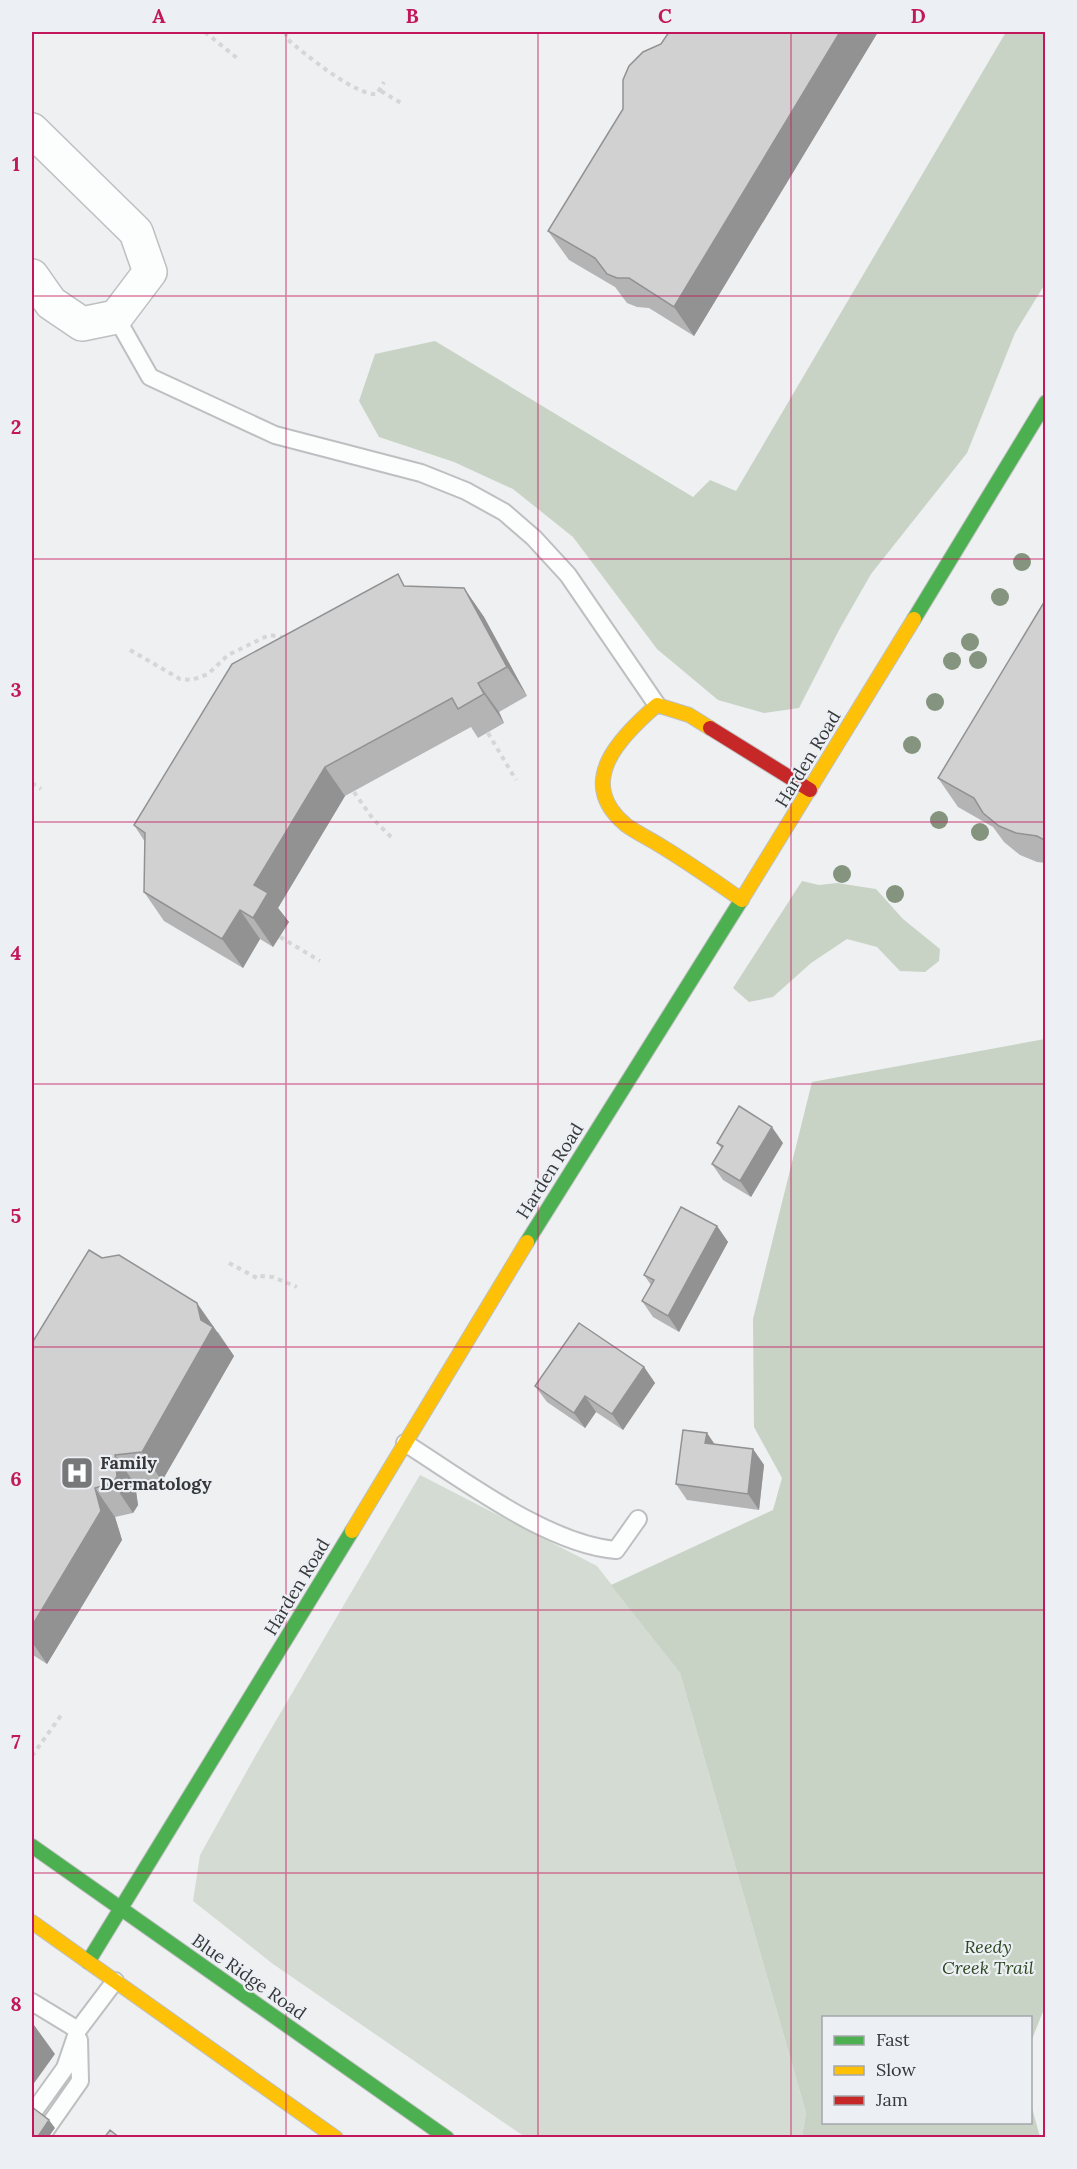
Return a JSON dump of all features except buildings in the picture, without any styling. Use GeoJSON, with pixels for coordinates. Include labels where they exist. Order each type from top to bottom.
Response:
{"type":"FeatureCollection","features":[{"type":"Feature","properties":{"kind":"street"},"geometry":{"type":"LineString","coordinates":[[32,130],[136,232],[150,272],[116,317],[82,324],[51,303],[32,276]]}},
{"type":"Feature","properties":{"kind":"street","name":"Harden Road"},"geometry":{"type":"LineString","coordinates":[[88,1962],[122,1910],[555,1196],[742,900],[1046,402]]}},
{"type":"Feature","properties":{"kind":"street"},"geometry":{"type":"LineString","coordinates":[[742,900],[621,821],[602,793],[602,770],[612,749],[633,725],[657,705],[689,715],[810,790]]}},
{"type":"Feature","properties":{"kind":"street","name":"Blue Ridge Road"},"geometry":{"type":"LineString","coordinates":[[32,1846],[447,2138]]}},
{"type":"Feature","properties":{"kind":"street"},"geometry":{"type":"LineString","coordinates":[[32,1922],[336,2138]]}},
{"type":"Feature","properties":{"kind":"lane"},"geometry":{"type":"LineString","coordinates":[[116,317],[150,377],[275,435],[421,473],[466,491],[504,512],[534,538],[568,575],[657,705]]}},
{"type":"Feature","properties":{"kind":"lane"},"geometry":{"type":"LineString","coordinates":[[405,1443],[516,1513],[591,1548],[616,1550],[638,1519]]}},
{"type":"Feature","properties":{"kind":"lane"},"geometry":{"type":"LineString","coordinates":[[32,2114],[65,2068],[78,2030],[115,1981]]}},
{"type":"Feature","properties":{"kind":"lane"},"geometry":{"type":"LineString","coordinates":[[32,2002],[78,2030]]}},
{"type":"Feature","properties":{"kind":"lane"},"geometry":{"type":"LineString","coordinates":[[32,2129],[71,2074],[78,2030]]}},
{"type":"Feature","properties":{"kind":"lane"},"geometry":{"type":"LineString","coordinates":[[40,2138],[80,2081],[78,2030]]}},
{"type":"Feature","properties":{"kind":"path"},"geometry":{"type":"LineString","coordinates":[[205,32],[237,58]]}},
{"type":"Feature","properties":{"kind":"path"},"geometry":{"type":"LineString","coordinates":[[285,32],[286,38],[299,50],[363,92],[371,95],[381,91],[384,82]]}},
{"type":"Feature","properties":{"kind":"path"},"geometry":{"type":"LineString","coordinates":[[381,91],[401,103]]}},
{"type":"Feature","properties":{"kind":"path"},"geometry":{"type":"LineString","coordinates":[[130,650],[180,679],[192,680],[208,674],[228,655],[265,637],[276,635],[292,641]]}},
{"type":"Feature","properties":{"kind":"path"},"geometry":{"type":"LineString","coordinates":[[488,733],[516,780]]}},
{"type":"Feature","properties":{"kind":"path"},"geometry":{"type":"LineString","coordinates":[[32,783],[41,789]]}},
{"type":"Feature","properties":{"kind":"path"},"geometry":{"type":"LineString","coordinates":[[354,792],[373,819],[394,840]]}},
{"type":"Feature","properties":{"kind":"path"},"geometry":{"type":"LineString","coordinates":[[280,937],[320,961]]}},
{"type":"Feature","properties":{"kind":"path"},"geometry":{"type":"LineString","coordinates":[[229,1263],[257,1278],[259,1276],[273,1277],[297,1287]]}},
{"type":"Feature","properties":{"kind":"path"},"geometry":{"type":"LineString","coordinates":[[32,1756],[62,1714]]}},
{"type":"Feature","properties":{"kind":"shaded area"},"geometry":{"type":"Polygon","coordinates":[[[420,1475],[597,1566],[680,1673],[806,2113],[802,2137],[525,2137],[273,1964],[193,1901],[200,1855],[420,1475]]]}},
{"type":"Feature","properties":{"kind":"green space"},"geometry":{"type":"Polygon","coordinates":[[[1006,32],[1045,32],[1045,284],[1015,333],[967,453],[871,574],[799,708],[764,713],[718,700],[657,649],[573,537],[513,489],[454,462],[379,437],[359,401],[375,354],[435,341],[693,497],[710,480],[736,491],[1006,32]]]}},
{"type":"Feature","properties":{"kind":"green space"},"geometry":{"type":"Polygon","coordinates":[[[802,881],[819,885],[837,883],[876,889],[903,919],[940,949],[939,961],[925,972],[900,971],[877,947],[847,939],[811,963],[773,997],[749,1002],[733,988],[802,881]]]}},
{"type":"Feature","properties":{"kind":"green space","name":"Reedy Creek Trail"},"geometry":{"type":"Polygon","coordinates":[[[1045,1039],[1045,2006],[1032,2039],[1032,2016],[822,2016],[822,2124],[1032,2124],[1032,2108],[1040,2137],[802,2137],[806,2113],[680,1673],[611,1585],[773,1510],[782,1478],[754,1427],[753,1319],[812,1082],[1045,1039]]]}},
{"type":"Feature","properties":{"kind":"traffic: fast"},"geometry":{"type":"LineString","coordinates":[[914,619],[1046,402]]}},
{"type":"Feature","properties":{"kind":"traffic: fast"},"geometry":{"type":"LineString","coordinates":[[527,1242],[742,899]]}},
{"type":"Feature","properties":{"kind":"traffic: fast"},"geometry":{"type":"LineString","coordinates":[[88,1962],[352,1531]]}},
{"type":"Feature","properties":{"kind":"traffic: fast"},"geometry":{"type":"LineString","coordinates":[[32,1846],[447,2138]]}},
{"type":"Feature","properties":{"kind":"traffic: slow"},"geometry":{"type":"LineString","coordinates":[[742,899],[914,619]]}},
{"type":"Feature","properties":{"kind":"traffic: slow"},"geometry":{"type":"LineString","coordinates":[[710,728],[689,715],[657,705],[630,731],[608,760],[603,776],[604,792],[611,809],[626,825],[682,859],[742,900]]}},
{"type":"Feature","properties":{"kind":"traffic: slow"},"geometry":{"type":"LineString","coordinates":[[352,1531],[527,1242]]}},
{"type":"Feature","properties":{"kind":"traffic: slow"},"geometry":{"type":"LineString","coordinates":[[32,1922],[336,2138]]}},
{"type":"Feature","properties":{"kind":"traffic: jam"},"geometry":{"type":"LineString","coordinates":[[710,728],[810,790]]}},
{"type":"Feature","properties":{"kind":"place","name":"Family Dermatology"},"geometry":{"type":"Point","coordinates":[77,1473]}}]}
